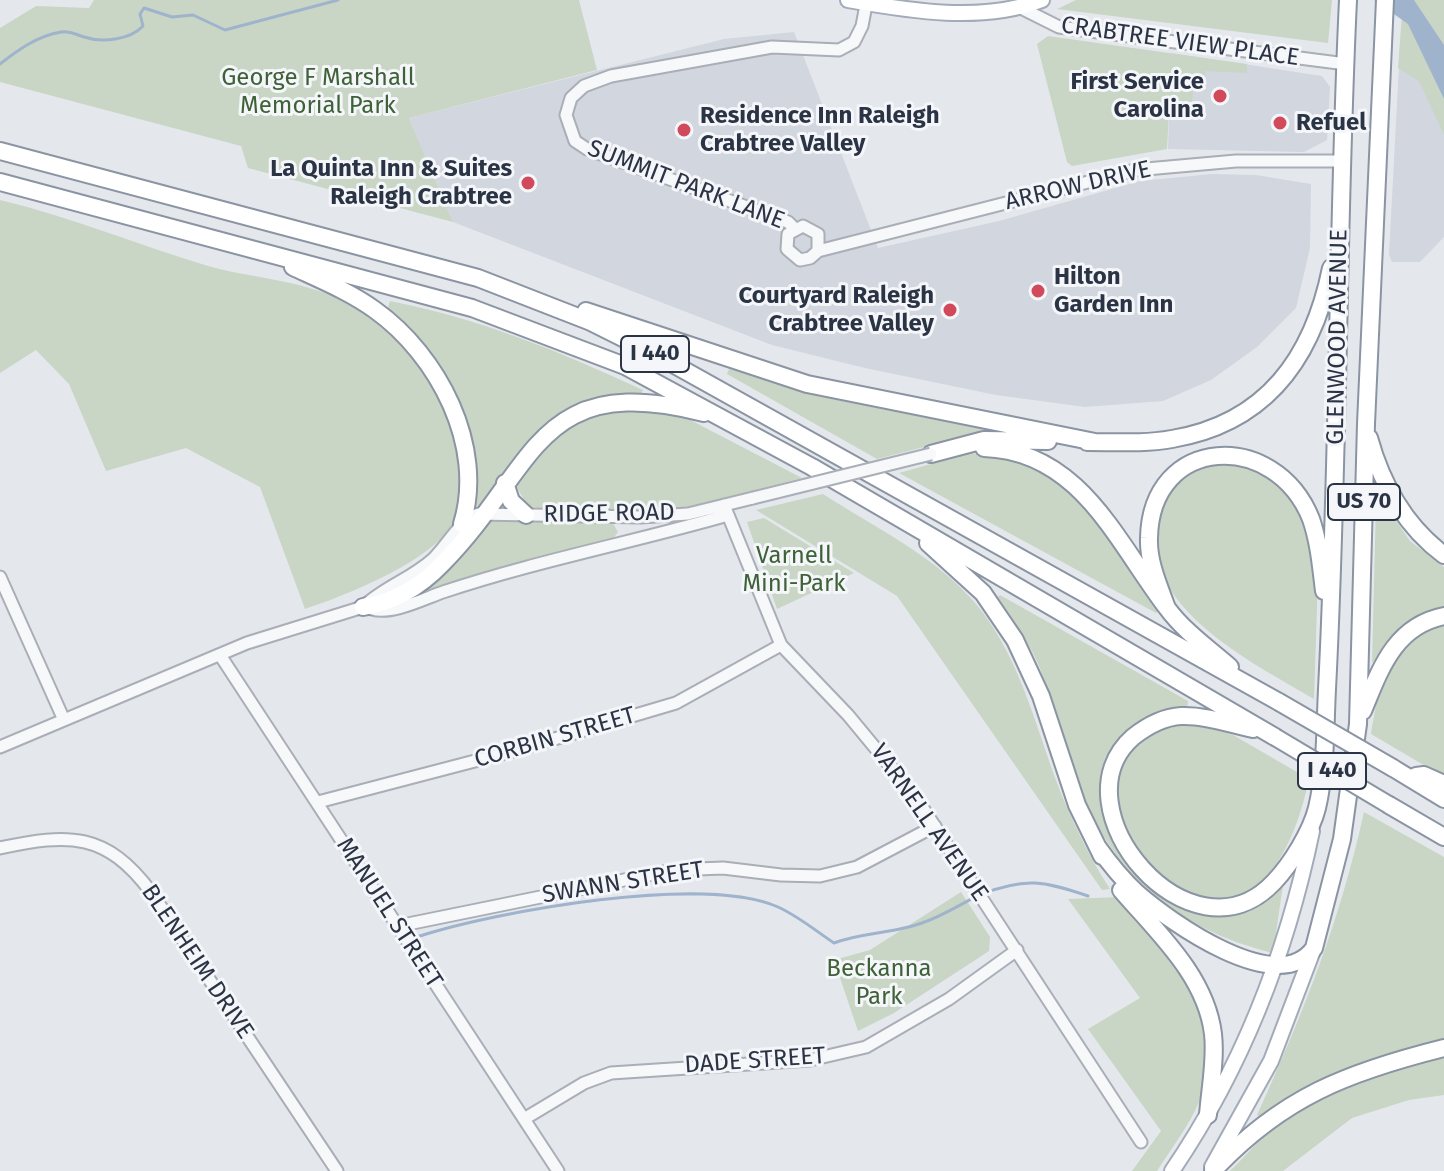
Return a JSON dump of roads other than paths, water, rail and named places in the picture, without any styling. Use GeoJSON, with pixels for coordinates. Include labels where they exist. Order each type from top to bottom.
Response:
{"type":"FeatureCollection","features":[{"type":"Feature","properties":{"kind":"highway","name":"GLENWOOD AVENUE"},"geometry":{"type":"LineString","coordinates":[[1316,811],[1330,640],[1339,227],[1348,0]]}},
{"type":"Feature","properties":{"kind":"highway","name":"GLENWOOD AVENUE"},"geometry":{"type":"LineString","coordinates":[[1314,948],[1342,839],[1358,724],[1366,424],[1385,0]]}},
{"type":"Feature","properties":{"kind":"highway","name":"I 440"},"geometry":{"type":"LineString","coordinates":[[0,151],[328,236],[522,293],[655,354],[1279,702],[1444,799]]}},
{"type":"Feature","properties":{"kind":"highway","name":"I 440"},"geometry":{"type":"LineString","coordinates":[[0,182],[384,283],[528,326],[625,366],[727,419],[901,519],[1444,837]]}},
{"type":"Feature","properties":{"kind":"highway"},"geometry":{"type":"LineString","coordinates":[[931,454],[1003,438],[1126,443],[1186,436],[1229,420],[1273,388],[1298,360],[1315,330],[1339,227]]}},
{"type":"Feature","properties":{"kind":"highway"},"geometry":{"type":"LineString","coordinates":[[263,253],[375,310],[427,360],[453,409],[464,447],[468,485],[462,524]]}},
{"type":"Feature","properties":{"kind":"highway"},"geometry":{"type":"LineString","coordinates":[[522,293],[608,317],[793,380],[1095,442]]}},
{"type":"Feature","properties":{"kind":"highway"},"geometry":{"type":"LineString","coordinates":[[363,607],[398,596],[427,579],[485,514],[505,483],[547,433],[592,407],[655,401],[727,419]]}},
{"type":"Feature","properties":{"kind":"highway"},"geometry":{"type":"LineString","coordinates":[[1366,424],[1380,469],[1400,510],[1421,536],[1444,555]]}},
{"type":"Feature","properties":{"kind":"highway"},"geometry":{"type":"LineString","coordinates":[[931,454],[984,448],[1009,450],[1055,468],[1087,497],[1167,608],[1255,689]]}},
{"type":"Feature","properties":{"kind":"highway"},"geometry":{"type":"LineString","coordinates":[[1167,608],[1150,554],[1149,531],[1155,506],[1167,485],[1190,464],[1216,454],[1239,455],[1263,463],[1284,478],[1310,517],[1318,546],[1330,640]]}},
{"type":"Feature","properties":{"kind":"highway"},"geometry":{"type":"LineString","coordinates":[[505,483],[511,501],[526,515]]}},
{"type":"Feature","properties":{"kind":"highway"},"geometry":{"type":"LineString","coordinates":[[901,519],[983,593],[1015,640],[1041,696],[1077,805],[1097,846],[1117,884],[1181,962],[1204,1001],[1213,1047],[1208,1115]]}},
{"type":"Feature","properties":{"kind":"highway"},"geometry":{"type":"LineString","coordinates":[[1358,724],[1382,666],[1394,646],[1416,626],[1444,616]]}},
{"type":"Feature","properties":{"kind":"highway"},"geometry":{"type":"LineString","coordinates":[[1271,734],[1185,716],[1152,724],[1130,740],[1117,758],[1109,785],[1110,808],[1126,845],[1149,874],[1177,897],[1203,907],[1234,906],[1257,896],[1276,879],[1316,811]]}},
{"type":"Feature","properties":{"kind":"highway"},"geometry":{"type":"LineString","coordinates":[[1400,772],[1424,775],[1444,784]]}},
{"type":"Feature","properties":{"kind":"highway"},"geometry":{"type":"LineString","coordinates":[[1097,846],[1135,891],[1185,930],[1230,952],[1276,965],[1298,963],[1314,948]]}},
{"type":"Feature","properties":{"kind":"highway"},"geometry":{"type":"LineString","coordinates":[[1211,1171],[1271,1117],[1322,1086],[1360,1070],[1444,1048]]}},
{"type":"Feature","properties":{"kind":"main road"},"geometry":{"type":"LineString","coordinates":[[848,0],[948,13],[1019,7],[1040,1]]}},
{"type":"Feature","properties":{"kind":"main road","name":"GLENWOOD AVENUE"},"geometry":{"type":"LineString","coordinates":[[1172,1171],[1208,1115],[1276,965],[1305,867],[1316,811]]}},
{"type":"Feature","properties":{"kind":"main road","name":"GLENWOOD AVENUE"},"geometry":{"type":"LineString","coordinates":[[1211,1171],[1271,1061],[1314,948]]}},
{"type":"Feature","properties":{"kind":"street","name":"SUMMIT PARK LANE"},"geometry":{"type":"LineString","coordinates":[[794,228],[788,222],[587,149],[575,141],[566,115],[571,98],[584,86],[611,76],[772,47],[839,50],[854,42],[862,26],[866,2]]}},
{"type":"Feature","properties":{"kind":"street","name":"CRABTREE VIEW PLACE"},"geometry":{"type":"LineString","coordinates":[[1019,7],[1059,27],[1346,64]]}},
{"type":"Feature","properties":{"kind":"street","name":"ARROW DRIVE"},"geometry":{"type":"LineString","coordinates":[[794,228],[786,241],[791,255],[800,260],[810,258],[818,251],[1135,170],[1236,161],[1343,161]]}},
{"type":"Feature","properties":{"kind":"street"},"geometry":{"type":"LineString","coordinates":[[794,228],[811,228],[818,234],[818,251]]}},
{"type":"Feature","properties":{"kind":"street","name":"RIDGE ROAD"},"geometry":{"type":"LineString","coordinates":[[363,607],[379,611],[407,604],[628,541],[726,510],[753,498],[931,454]]}},
{"type":"Feature","properties":{"kind":"street","name":"RIDGE ROAD"},"geometry":{"type":"LineString","coordinates":[[0,747],[277,632],[363,607],[422,568],[462,524],[485,514],[625,518],[726,510]]}},
{"type":"Feature","properties":{"kind":"street","name":"VARNELL AVENUE"},"geometry":{"type":"LineString","coordinates":[[726,510],[781,645],[887,759],[935,826],[1141,1142]]}},
{"type":"Feature","properties":{"kind":"street"},"geometry":{"type":"LineString","coordinates":[[625,518],[628,541]]}},
{"type":"Feature","properties":{"kind":"street"},"geometry":{"type":"LineString","coordinates":[[0,577],[64,720]]}},
{"type":"Feature","properties":{"kind":"street","name":"CORBIN STREET"},"geometry":{"type":"LineString","coordinates":[[318,802],[517,750],[676,703],[781,645]]}},
{"type":"Feature","properties":{"kind":"street","name":"MANUEL STREET"},"geometry":{"type":"LineString","coordinates":[[220,655],[558,1171]]}},
{"type":"Feature","properties":{"kind":"street","name":"SWANN STREET"},"geometry":{"type":"LineString","coordinates":[[398,926],[673,870],[723,868],[820,876],[857,867],[935,826]]}},
{"type":"Feature","properties":{"kind":"street","name":"BLENHEIM DRIVE"},"geometry":{"type":"LineString","coordinates":[[0,832],[2,847],[58,838],[88,840],[124,859],[151,892],[337,1171]]}},
{"type":"Feature","properties":{"kind":"street","name":"DADE STREET"},"geometry":{"type":"LineString","coordinates":[[524,1119],[584,1083],[611,1073],[810,1060],[866,1047],[949,999],[1017,950]]}},
{"type":"Feature","properties":{"kind":"water"},"geometry":{"type":"Polygon","coordinates":[[[1374,0],[1414,0],[1444,45],[1444,99],[1408,24],[1374,0]]]}},
{"type":"Feature","properties":{"kind":"waterway"},"geometry":{"type":"LineString","coordinates":[[0,64],[28,44],[52,34],[68,32],[107,40],[131,34],[143,26],[140,14],[144,8],[172,17],[193,15],[225,30],[338,0]]}},
{"type":"Feature","properties":{"kind":"waterway"},"geometry":{"type":"LineString","coordinates":[[982,894],[1011,885],[1035,883],[1088,896]]}},
{"type":"Feature","properties":{"kind":"waterway"},"geometry":{"type":"LineString","coordinates":[[412,935],[420,936],[548,907],[652,895],[701,894],[744,898],[778,907],[834,943],[923,923],[975,897]]}},
{"type":"Feature","properties":{"kind":"place","name":"First Service Carolina"},"geometry":{"type":"Point","coordinates":[1220,96]}},
{"type":"Feature","properties":{"kind":"place","name":"Refuel"},"geometry":{"type":"Point","coordinates":[1280,123]}},
{"type":"Feature","properties":{"kind":"place","name":"Residence Inn Raleigh Crabtree Valley"},"geometry":{"type":"Point","coordinates":[684,130]}},
{"type":"Feature","properties":{"kind":"place","name":"La Quinta Inn & Suites Raleigh Crabtree"},"geometry":{"type":"Point","coordinates":[528,183]}},
{"type":"Feature","properties":{"kind":"place","name":"Hilton Garden Inn"},"geometry":{"type":"Point","coordinates":[1038,291]}},
{"type":"Feature","properties":{"kind":"place","name":"Courtyard Raleigh Crabtree Valley"},"geometry":{"type":"Point","coordinates":[950,310]}},
{"type":"Feature","properties":{"kind":"park label","name":"George F Marshall Memorial Park"},"geometry":{"type":"Point","coordinates":[318,92]}},
{"type":"Feature","properties":{"kind":"park label","name":"Varnell Mini-Park"},"geometry":{"type":"Point","coordinates":[794,570]}},
{"type":"Feature","properties":{"kind":"park label","name":"Beckanna Park"},"geometry":{"type":"Point","coordinates":[879,983]}}]}
